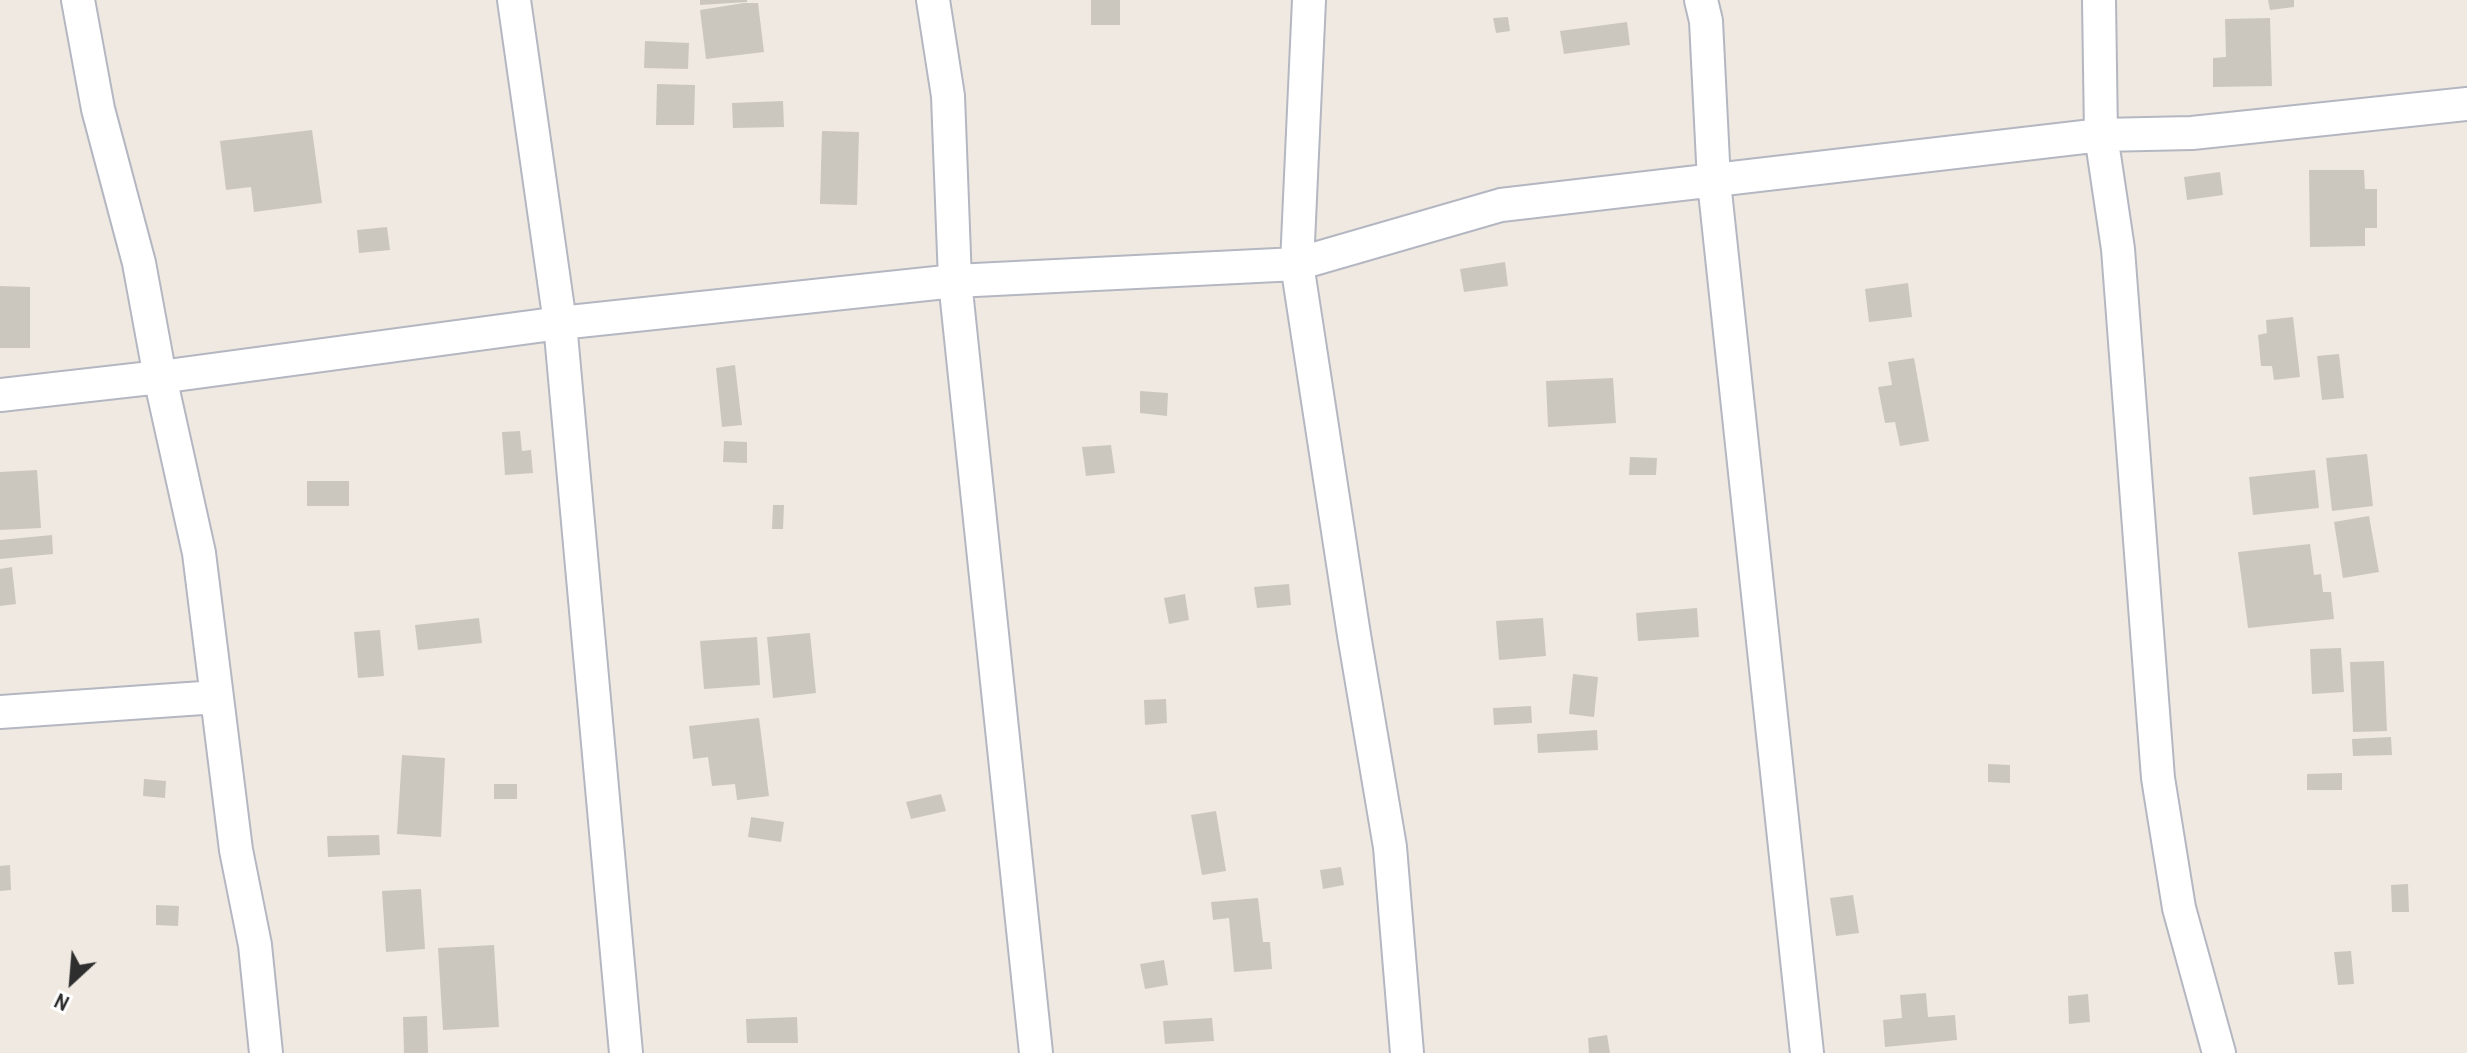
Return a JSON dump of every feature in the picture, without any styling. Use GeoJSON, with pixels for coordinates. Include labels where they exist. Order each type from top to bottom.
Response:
{"type":"FeatureCollection","features":[{"type":"Feature","properties":{"kind":"street"},"geometry":{"type":"LineString","coordinates":[[78,0],[98,109],[139,263],[160,377],[199,553],[236,850],[255,945],[266,1053]]}},
{"type":"Feature","properties":{"kind":"street"},"geometry":{"type":"LineString","coordinates":[[514,0],[560,323],[626,1053]]}},
{"type":"Feature","properties":{"kind":"street"},"geometry":{"type":"LineString","coordinates":[[933,0],[948,96],[955,281],[1036,1053]]}},
{"type":"Feature","properties":{"kind":"street"},"geometry":{"type":"LineString","coordinates":[[1309,0],[1297,264],[1390,847],[1407,1053]]}},
{"type":"Feature","properties":{"kind":"street"},"geometry":{"type":"LineString","coordinates":[[1701,0],[1706,21],[1714,182],[1807,1053]]}},
{"type":"Feature","properties":{"kind":"street"},"geometry":{"type":"LineString","coordinates":[[2099,0],[2101,135],[2118,249],[2158,778],[2179,908],[2219,1053]]}},
{"type":"Feature","properties":{"kind":"street"},"geometry":{"type":"LineString","coordinates":[[0,395],[160,377],[560,323],[955,281],[1297,264],[1501,205],[2101,135],[2192,133],[2467,104]]}},
{"type":"Feature","properties":{"kind":"street"},"geometry":{"type":"LineString","coordinates":[[0,712],[217,697]]}},
{"type":"Feature","properties":{"kind":"building"},"geometry":{"type":"Polygon","coordinates":[[[700,0],[747,0],[747,2],[700,5],[700,0]]]}},
{"type":"Feature","properties":{"kind":"building"},"geometry":{"type":"Polygon","coordinates":[[[1091,0],[1120,0],[1120,25],[1091,25],[1091,0]]]}},
{"type":"Feature","properties":{"kind":"building"},"geometry":{"type":"Polygon","coordinates":[[[2268,0],[2294,0],[2294,7],[2270,10],[2268,0]]]}},
{"type":"Feature","properties":{"kind":"building"},"geometry":{"type":"Polygon","coordinates":[[[758,3],[764,52],[706,59],[700,10],[758,3]]]}},
{"type":"Feature","properties":{"kind":"building"},"geometry":{"type":"Polygon","coordinates":[[[1508,17],[1510,31],[1496,33],[1493,18],[1508,17]]]}},
{"type":"Feature","properties":{"kind":"building"},"geometry":{"type":"Polygon","coordinates":[[[2270,18],[2272,86],[2213,87],[2213,58],[2226,57],[2225,19],[2270,18]]]}},
{"type":"Feature","properties":{"kind":"building"},"geometry":{"type":"Polygon","coordinates":[[[1627,22],[1630,45],[1564,54],[1560,31],[1627,22]]]}},
{"type":"Feature","properties":{"kind":"building"},"geometry":{"type":"Polygon","coordinates":[[[645,41],[689,43],[688,69],[644,68],[645,41]]]}},
{"type":"Feature","properties":{"kind":"building"},"geometry":{"type":"Polygon","coordinates":[[[657,84],[695,85],[694,125],[656,125],[657,84]]]}},
{"type":"Feature","properties":{"kind":"building"},"geometry":{"type":"Polygon","coordinates":[[[783,101],[784,127],[733,128],[732,103],[783,101]]]}},
{"type":"Feature","properties":{"kind":"building"},"geometry":{"type":"Polygon","coordinates":[[[312,130],[322,203],[254,212],[251,187],[226,190],[220,141],[312,130]]]}},
{"type":"Feature","properties":{"kind":"building"},"geometry":{"type":"Polygon","coordinates":[[[822,131],[859,132],[857,205],[820,204],[822,131]]]}},
{"type":"Feature","properties":{"kind":"building"},"geometry":{"type":"Polygon","coordinates":[[[2309,170],[2364,170],[2365,189],[2377,189],[2377,228],[2365,228],[2365,246],[2310,247],[2309,170]]]}},
{"type":"Feature","properties":{"kind":"building"},"geometry":{"type":"Polygon","coordinates":[[[2220,172],[2223,195],[2187,200],[2184,177],[2220,172]]]}},
{"type":"Feature","properties":{"kind":"building"},"geometry":{"type":"Polygon","coordinates":[[[387,227],[390,250],[359,253],[357,230],[387,227]]]}},
{"type":"Feature","properties":{"kind":"building"},"geometry":{"type":"Polygon","coordinates":[[[1505,262],[1508,286],[1464,292],[1460,269],[1505,262]]]}},
{"type":"Feature","properties":{"kind":"building"},"geometry":{"type":"Polygon","coordinates":[[[1908,283],[1912,317],[1869,322],[1865,289],[1908,283]]]}},
{"type":"Feature","properties":{"kind":"building"},"geometry":{"type":"Polygon","coordinates":[[[0,286],[30,287],[30,348],[0,348],[0,286]]]}},
{"type":"Feature","properties":{"kind":"building"},"geometry":{"type":"Polygon","coordinates":[[[2293,317],[2300,377],[2274,380],[2272,366],[2261,366],[2258,335],[2267,333],[2266,320],[2293,317]]]}},
{"type":"Feature","properties":{"kind":"building"},"geometry":{"type":"Polygon","coordinates":[[[2339,354],[2344,398],[2322,400],[2317,356],[2339,354]]]}},
{"type":"Feature","properties":{"kind":"building"},"geometry":{"type":"Polygon","coordinates":[[[1914,358],[1929,441],[1900,446],[1895,422],[1885,423],[1878,387],[1892,385],[1888,362],[1914,358]]]}},
{"type":"Feature","properties":{"kind":"building"},"geometry":{"type":"Polygon","coordinates":[[[735,365],[742,425],[722,427],[716,368],[735,365]]]}},
{"type":"Feature","properties":{"kind":"building"},"geometry":{"type":"Polygon","coordinates":[[[1613,378],[1616,423],[1548,427],[1546,381],[1613,378]]]}},
{"type":"Feature","properties":{"kind":"building"},"geometry":{"type":"Polygon","coordinates":[[[1140,391],[1168,393],[1167,416],[1140,413],[1140,391]]]}},
{"type":"Feature","properties":{"kind":"building"},"geometry":{"type":"Polygon","coordinates":[[[520,431],[522,451],[531,450],[533,473],[505,475],[502,432],[520,431]]]}},
{"type":"Feature","properties":{"kind":"building"},"geometry":{"type":"Polygon","coordinates":[[[724,441],[747,442],[747,463],[723,462],[724,441]]]}},
{"type":"Feature","properties":{"kind":"building"},"geometry":{"type":"Polygon","coordinates":[[[1111,445],[1115,473],[1086,476],[1082,447],[1111,445]]]}},
{"type":"Feature","properties":{"kind":"building"},"geometry":{"type":"Polygon","coordinates":[[[2367,454],[2373,506],[2332,511],[2326,458],[2367,454]]]}},
{"type":"Feature","properties":{"kind":"building"},"geometry":{"type":"Polygon","coordinates":[[[1630,457],[1657,458],[1656,475],[1629,475],[1630,457]]]}},
{"type":"Feature","properties":{"kind":"building"},"geometry":{"type":"Polygon","coordinates":[[[37,470],[41,528],[0,530],[0,472],[37,470]]]}},
{"type":"Feature","properties":{"kind":"building"},"geometry":{"type":"Polygon","coordinates":[[[2315,470],[2319,508],[2253,515],[2249,477],[2315,470]]]}},
{"type":"Feature","properties":{"kind":"building"},"geometry":{"type":"Polygon","coordinates":[[[307,481],[349,481],[349,506],[307,506],[307,481]]]}},
{"type":"Feature","properties":{"kind":"building"},"geometry":{"type":"Polygon","coordinates":[[[773,505],[784,505],[783,529],[772,529],[773,505]]]}},
{"type":"Feature","properties":{"kind":"building"},"geometry":{"type":"Polygon","coordinates":[[[2369,516],[2379,572],[2343,578],[2334,522],[2369,516]]]}},
{"type":"Feature","properties":{"kind":"building"},"geometry":{"type":"Polygon","coordinates":[[[52,535],[53,554],[0,559],[0,540],[52,535]]]}},
{"type":"Feature","properties":{"kind":"building"},"geometry":{"type":"Polygon","coordinates":[[[2310,544],[2314,575],[2321,574],[2323,592],[2331,592],[2334,619],[2248,628],[2238,552],[2310,544]]]}},
{"type":"Feature","properties":{"kind":"building"},"geometry":{"type":"Polygon","coordinates":[[[12,567],[16,604],[0,606],[0,569],[12,567]]]}},
{"type":"Feature","properties":{"kind":"building"},"geometry":{"type":"Polygon","coordinates":[[[1289,584],[1291,605],[1257,608],[1254,587],[1289,584]]]}},
{"type":"Feature","properties":{"kind":"building"},"geometry":{"type":"Polygon","coordinates":[[[1185,594],[1189,620],[1169,624],[1164,598],[1185,594]]]}},
{"type":"Feature","properties":{"kind":"building"},"geometry":{"type":"Polygon","coordinates":[[[1697,608],[1699,637],[1638,641],[1636,613],[1697,608]]]}},
{"type":"Feature","properties":{"kind":"building"},"geometry":{"type":"Polygon","coordinates":[[[479,618],[482,643],[418,650],[415,625],[479,618]]]}},
{"type":"Feature","properties":{"kind":"building"},"geometry":{"type":"Polygon","coordinates":[[[1543,618],[1546,656],[1499,660],[1496,621],[1543,618]]]}},
{"type":"Feature","properties":{"kind":"building"},"geometry":{"type":"Polygon","coordinates":[[[380,630],[384,676],[358,678],[354,632],[380,630]]]}},
{"type":"Feature","properties":{"kind":"building"},"geometry":{"type":"Polygon","coordinates":[[[810,633],[816,693],[773,698],[767,637],[810,633]]]}},
{"type":"Feature","properties":{"kind":"building"},"geometry":{"type":"Polygon","coordinates":[[[757,637],[760,685],[704,689],[700,641],[757,637]]]}},
{"type":"Feature","properties":{"kind":"building"},"geometry":{"type":"Polygon","coordinates":[[[2341,648],[2344,692],[2312,694],[2310,649],[2341,648]]]}},
{"type":"Feature","properties":{"kind":"building"},"geometry":{"type":"Polygon","coordinates":[[[2384,661],[2387,731],[2353,732],[2350,662],[2384,661]]]}},
{"type":"Feature","properties":{"kind":"building"},"geometry":{"type":"Polygon","coordinates":[[[1573,674],[1598,677],[1594,717],[1569,714],[1573,674]]]}},
{"type":"Feature","properties":{"kind":"building"},"geometry":{"type":"Polygon","coordinates":[[[1166,699],[1167,723],[1145,725],[1144,700],[1166,699]]]}},
{"type":"Feature","properties":{"kind":"building"},"geometry":{"type":"Polygon","coordinates":[[[1531,706],[1532,723],[1494,725],[1493,708],[1531,706]]]}},
{"type":"Feature","properties":{"kind":"building"},"geometry":{"type":"Polygon","coordinates":[[[759,718],[769,796],[737,800],[735,784],[712,786],[708,757],[693,759],[689,726],[759,718]]]}},
{"type":"Feature","properties":{"kind":"building"},"geometry":{"type":"Polygon","coordinates":[[[1597,730],[1598,750],[1538,753],[1537,734],[1597,730]]]}},
{"type":"Feature","properties":{"kind":"building"},"geometry":{"type":"Polygon","coordinates":[[[2391,737],[2392,755],[2353,756],[2352,739],[2391,737]]]}},
{"type":"Feature","properties":{"kind":"building"},"geometry":{"type":"Polygon","coordinates":[[[402,755],[445,758],[441,837],[397,834],[402,755]]]}},
{"type":"Feature","properties":{"kind":"building"},"geometry":{"type":"Polygon","coordinates":[[[1988,764],[2010,765],[2010,783],[1988,782],[1988,764]]]}},
{"type":"Feature","properties":{"kind":"building"},"geometry":{"type":"Polygon","coordinates":[[[2342,773],[2342,790],[2307,790],[2307,774],[2342,773]]]}},
{"type":"Feature","properties":{"kind":"building"},"geometry":{"type":"Polygon","coordinates":[[[144,779],[166,781],[165,798],[143,796],[144,779]]]}},
{"type":"Feature","properties":{"kind":"building"},"geometry":{"type":"Polygon","coordinates":[[[494,784],[517,784],[517,799],[494,799],[494,784]]]}},
{"type":"Feature","properties":{"kind":"building"},"geometry":{"type":"Polygon","coordinates":[[[941,794],[946,811],[911,819],[906,802],[941,794]]]}},
{"type":"Feature","properties":{"kind":"building"},"geometry":{"type":"Polygon","coordinates":[[[1216,811],[1226,871],[1202,875],[1191,815],[1216,811]]]}},
{"type":"Feature","properties":{"kind":"building"},"geometry":{"type":"Polygon","coordinates":[[[751,817],[784,822],[781,842],[748,837],[751,817]]]}},
{"type":"Feature","properties":{"kind":"building"},"geometry":{"type":"Polygon","coordinates":[[[379,835],[380,855],[328,857],[327,836],[379,835]]]}},
{"type":"Feature","properties":{"kind":"building"},"geometry":{"type":"Polygon","coordinates":[[[10,865],[11,890],[0,891],[0,866],[10,865]]]}},
{"type":"Feature","properties":{"kind":"building"},"geometry":{"type":"Polygon","coordinates":[[[1341,867],[1344,885],[1323,889],[1320,870],[1341,867]]]}},
{"type":"Feature","properties":{"kind":"building"},"geometry":{"type":"Polygon","coordinates":[[[2408,884],[2409,912],[2392,912],[2391,885],[2408,884]]]}},
{"type":"Feature","properties":{"kind":"building"},"geometry":{"type":"Polygon","coordinates":[[[421,889],[425,949],[386,952],[382,891],[421,889]]]}},
{"type":"Feature","properties":{"kind":"building"},"geometry":{"type":"Polygon","coordinates":[[[1853,895],[1859,933],[1836,936],[1830,898],[1853,895]]]}},
{"type":"Feature","properties":{"kind":"building"},"geometry":{"type":"Polygon","coordinates":[[[1258,898],[1263,942],[1270,942],[1272,969],[1234,972],[1229,918],[1213,920],[1211,902],[1258,898]]]}},
{"type":"Feature","properties":{"kind":"building"},"geometry":{"type":"Polygon","coordinates":[[[156,905],[179,906],[178,926],[156,925],[156,905]]]}},
{"type":"Feature","properties":{"kind":"building"},"geometry":{"type":"Polygon","coordinates":[[[494,945],[499,1027],[443,1030],[438,948],[494,945]]]}},
{"type":"Feature","properties":{"kind":"building"},"geometry":{"type":"Polygon","coordinates":[[[2351,951],[2354,984],[2338,985],[2334,952],[2351,951]]]}},
{"type":"Feature","properties":{"kind":"building"},"geometry":{"type":"Polygon","coordinates":[[[1164,960],[1168,985],[1145,989],[1140,964],[1164,960]]]}},
{"type":"Feature","properties":{"kind":"building"},"geometry":{"type":"Polygon","coordinates":[[[1926,993],[1928,1017],[1955,1015],[1957,1040],[1885,1047],[1883,1020],[1902,1018],[1900,995],[1926,993]]]}},
{"type":"Feature","properties":{"kind":"building"},"geometry":{"type":"Polygon","coordinates":[[[2088,994],[2090,1022],[2069,1024],[2068,996],[2088,994]]]}},
{"type":"Feature","properties":{"kind":"building"},"geometry":{"type":"Polygon","coordinates":[[[427,1016],[428,1053],[404,1053],[403,1017],[427,1016]]]}},
{"type":"Feature","properties":{"kind":"building"},"geometry":{"type":"Polygon","coordinates":[[[797,1017],[798,1043],[747,1043],[746,1019],[797,1017]]]}},
{"type":"Feature","properties":{"kind":"building"},"geometry":{"type":"Polygon","coordinates":[[[1212,1018],[1214,1041],[1165,1044],[1163,1021],[1212,1018]]]}},
{"type":"Feature","properties":{"kind":"building"},"geometry":{"type":"Polygon","coordinates":[[[1607,1035],[1610,1053],[1589,1053],[1588,1038],[1607,1035]]]}}]}
